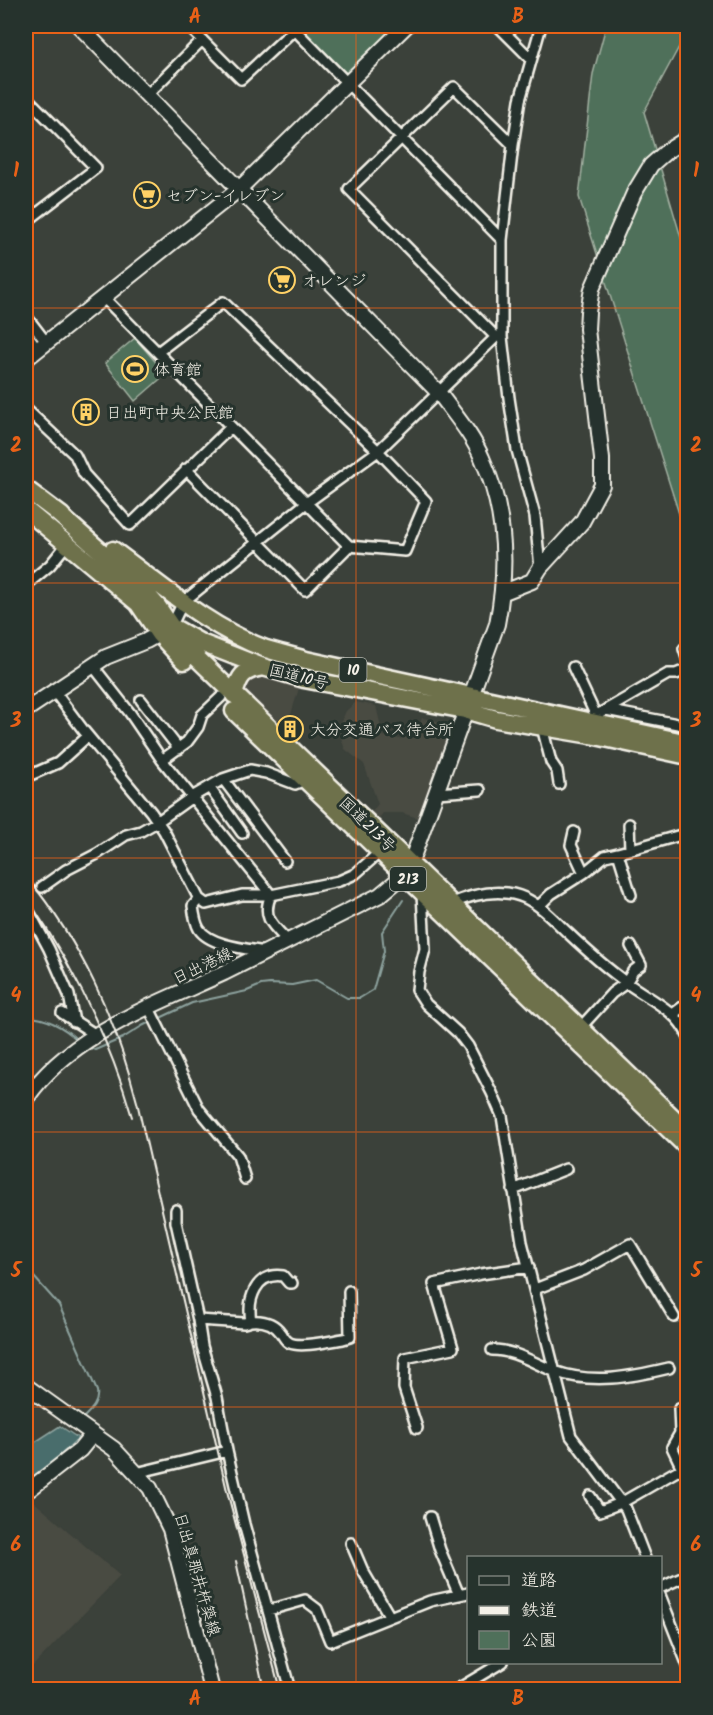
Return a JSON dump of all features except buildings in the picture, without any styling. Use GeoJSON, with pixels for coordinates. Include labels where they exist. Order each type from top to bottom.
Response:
{"type":"FeatureCollection","features":[{"type":"Feature","properties":{"kind":"highway","name":"国道10号"},"geometry":{"type":"LineString","coordinates":[[26,489],[183,602],[233,634],[266,649],[468,703],[496,719],[591,735],[687,756]]}},
{"type":"Feature","properties":{"kind":"highway","name":"国道10号"},"geometry":{"type":"LineString","coordinates":[[26,510],[138,603],[165,630],[263,667],[304,679],[468,703],[600,716],[687,743]]}},
{"type":"Feature","properties":{"kind":"highway","name":"国道213号"},"geometry":{"type":"LineString","coordinates":[[55,511],[139,585],[158,607],[165,630],[196,657],[227,696],[305,780],[380,852],[407,870],[422,893],[446,908],[580,1028],[687,1132]]}},
{"type":"Feature","properties":{"kind":"highway"},"geometry":{"type":"LineString","coordinates":[[227,696],[245,672],[263,667]]}},
{"type":"Feature","properties":{"kind":"highway","name":"国道213号"},"geometry":{"type":"LineString","coordinates":[[227,696],[446,908],[687,1148]]}},
{"type":"Feature","properties":{"kind":"street"},"geometry":{"type":"LineString","coordinates":[[79,26],[439,393],[464,426],[482,456],[495,490],[504,537],[504,592],[497,624],[407,870]]}},
{"type":"Feature","properties":{"kind":"street"},"geometry":{"type":"LineString","coordinates":[[188,26],[241,79],[294,27],[502,240]]}},
{"type":"Feature","properties":{"kind":"street"},"geometry":{"type":"LineString","coordinates":[[26,359],[238,190],[406,26]]}},
{"type":"Feature","properties":{"kind":"street"},"geometry":{"type":"LineString","coordinates":[[498,26],[531,59]]}},
{"type":"Feature","properties":{"kind":"street"},"geometry":{"type":"LineString","coordinates":[[540,568],[535,516],[517,450],[499,337],[502,240],[513,145],[520,100],[541,26]]}},
{"type":"Feature","properties":{"kind":"street"},"geometry":{"type":"LineString","coordinates":[[147,95],[202,40]]}},
{"type":"Feature","properties":{"kind":"street"},"geometry":{"type":"LineString","coordinates":[[499,337],[349,189],[454,87],[513,145]]}},
{"type":"Feature","properties":{"kind":"street"},"geometry":{"type":"LineString","coordinates":[[26,98],[96,168],[26,222]]}},
{"type":"Feature","properties":{"kind":"street"},"geometry":{"type":"LineString","coordinates":[[504,592],[532,581],[540,568],[582,522],[602,485],[602,459],[587,329],[592,289],[634,193],[651,165],[687,138]]}},
{"type":"Feature","properties":{"kind":"street"},"geometry":{"type":"LineString","coordinates":[[103,297],[349,546],[405,551],[426,501],[378,451],[223,302],[158,352]]}},
{"type":"Feature","properties":{"kind":"street"},"geometry":{"type":"LineString","coordinates":[[26,316],[42,345]]}},
{"type":"Feature","properties":{"kind":"street"},"geometry":{"type":"LineString","coordinates":[[26,333],[42,345]]}},
{"type":"Feature","properties":{"kind":"street"},"geometry":{"type":"LineString","coordinates":[[26,710],[106,657],[165,630],[183,602],[305,504],[378,451],[499,337]]}},
{"type":"Feature","properties":{"kind":"street"},"geometry":{"type":"LineString","coordinates":[[26,409],[75,455],[84,474],[130,525],[231,427]]}},
{"type":"Feature","properties":{"kind":"street"},"geometry":{"type":"LineString","coordinates":[[186,469],[305,590],[349,546]]}},
{"type":"Feature","properties":{"kind":"street"},"geometry":{"type":"LineString","coordinates":[[26,585],[50,565],[67,544]]}},
{"type":"Feature","properties":{"kind":"street"},"geometry":{"type":"LineString","coordinates":[[684,649],[687,661]]}},
{"type":"Feature","properties":{"kind":"street"},"geometry":{"type":"LineString","coordinates":[[93,666],[130,713],[162,760],[271,895]]}},
{"type":"Feature","properties":{"kind":"street"},"geometry":{"type":"LineString","coordinates":[[573,667],[600,716]]}},
{"type":"Feature","properties":{"kind":"street"},"geometry":{"type":"LineString","coordinates":[[600,716],[668,674],[676,674],[687,669]]}},
{"type":"Feature","properties":{"kind":"street"},"geometry":{"type":"LineString","coordinates":[[54,691],[164,831],[199,899],[206,904],[242,895],[271,895],[339,881],[355,874],[380,852]]}},
{"type":"Feature","properties":{"kind":"street"},"geometry":{"type":"LineString","coordinates":[[162,760],[179,749],[198,728],[202,715],[227,696]]}},
{"type":"Feature","properties":{"kind":"street"},"geometry":{"type":"LineString","coordinates":[[141,700],[179,749]]}},
{"type":"Feature","properties":{"kind":"street"},"geometry":{"type":"LineString","coordinates":[[600,716],[687,726]]}},
{"type":"Feature","properties":{"kind":"street"},"geometry":{"type":"LineString","coordinates":[[542,727],[559,784]]}},
{"type":"Feature","properties":{"kind":"street"},"geometry":{"type":"LineString","coordinates":[[26,777],[58,764],[88,736]]}},
{"type":"Feature","properties":{"kind":"street"},"geometry":{"type":"LineString","coordinates":[[42,887],[126,835],[141,831],[157,822],[192,797],[223,779],[250,770],[266,773],[295,784],[305,780]]}},
{"type":"Feature","properties":{"kind":"street"},"geometry":{"type":"LineString","coordinates":[[223,779],[285,861]]}},
{"type":"Feature","properties":{"kind":"street"},"geometry":{"type":"LineString","coordinates":[[209,788],[242,833]]}},
{"type":"Feature","properties":{"kind":"street"},"geometry":{"type":"LineString","coordinates":[[436,794],[480,790]]}},
{"type":"Feature","properties":{"kind":"street"},"geometry":{"type":"LineString","coordinates":[[628,824],[630,849]]}},
{"type":"Feature","properties":{"kind":"street"},"geometry":{"type":"LineString","coordinates":[[574,832],[571,845],[584,873]]}},
{"type":"Feature","properties":{"kind":"street"},"geometry":{"type":"LineString","coordinates":[[538,906],[551,894],[584,873],[605,856],[687,833]]}},
{"type":"Feature","properties":{"kind":"street"},"geometry":{"type":"LineString","coordinates":[[618,853],[631,895]]}},
{"type":"Feature","properties":{"kind":"street","name":"日出港線"},"geometry":{"type":"LineString","coordinates":[[26,1099],[53,1066],[82,1043],[380,895],[407,870]]}},
{"type":"Feature","properties":{"kind":"street"},"geometry":{"type":"LineString","coordinates":[[422,893],[425,949],[417,990],[426,1004],[458,1033],[468,1046],[502,1116],[522,1242],[536,1289],[571,1436],[626,1509],[645,1556]]}},
{"type":"Feature","properties":{"kind":"street"},"geometry":{"type":"LineString","coordinates":[[446,908],[483,893],[524,897],[538,906],[626,983],[673,1014],[687,1036]]}},
{"type":"Feature","properties":{"kind":"street"},"geometry":{"type":"LineString","coordinates":[[271,895],[266,906],[266,914],[275,929],[288,941]]}},
{"type":"Feature","properties":{"kind":"street"},"geometry":{"type":"LineString","coordinates":[[199,899],[193,906],[201,932],[210,939],[232,946],[267,952]]}},
{"type":"Feature","properties":{"kind":"street"},"geometry":{"type":"LineString","coordinates":[[26,906],[49,949],[69,995],[74,1022]]}},
{"type":"Feature","properties":{"kind":"street"},"geometry":{"type":"LineString","coordinates":[[580,1028],[641,965],[631,946]]}},
{"type":"Feature","properties":{"kind":"street"},"geometry":{"type":"LineString","coordinates":[[673,1014],[687,1003]]}},
{"type":"Feature","properties":{"kind":"street"},"geometry":{"type":"LineString","coordinates":[[149,1008],[199,1109],[238,1156],[245,1179]]}},
{"type":"Feature","properties":{"kind":"street"},"geometry":{"type":"LineString","coordinates":[[62,1013],[96,1035]]}},
{"type":"Feature","properties":{"kind":"street"},"geometry":{"type":"LineString","coordinates":[[513,1190],[566,1169]]}},
{"type":"Feature","properties":{"kind":"street"},"geometry":{"type":"LineString","coordinates":[[176,1210],[176,1222],[202,1346],[217,1397],[226,1450],[244,1524],[291,1689]]}},
{"type":"Feature","properties":{"kind":"street"},"geometry":{"type":"LineString","coordinates":[[536,1289],[584,1270],[630,1244],[674,1317]]}},
{"type":"Feature","properties":{"kind":"street"},"geometry":{"type":"LineString","coordinates":[[417,1428],[404,1388],[405,1358],[453,1348],[434,1284],[529,1267]]}},
{"type":"Feature","properties":{"kind":"street"},"geometry":{"type":"LineString","coordinates":[[251,1321],[249,1310],[252,1292],[266,1279],[276,1275],[283,1276],[289,1283],[292,1283]]}},
{"type":"Feature","properties":{"kind":"street"},"geometry":{"type":"LineString","coordinates":[[198,1320],[244,1323],[262,1320],[279,1331],[285,1340],[293,1345],[343,1339],[350,1337],[349,1292]]}},
{"type":"Feature","properties":{"kind":"street"},"geometry":{"type":"LineString","coordinates":[[492,1350],[505,1350],[556,1372],[594,1379],[626,1378],[669,1368]]}},
{"type":"Feature","properties":{"kind":"street","name":"日出真那井杵築線"},"geometry":{"type":"LineString","coordinates":[[26,1386],[121,1456],[150,1488],[170,1529],[212,1689]]}},
{"type":"Feature","properties":{"kind":"street"},"geometry":{"type":"LineString","coordinates":[[590,1496],[600,1511],[621,1503],[682,1468],[672,1447],[680,1433],[679,1409],[687,1407]]}},
{"type":"Feature","properties":{"kind":"street"},"geometry":{"type":"LineString","coordinates":[[26,1490],[80,1450],[93,1434]]}},
{"type":"Feature","properties":{"kind":"street"},"geometry":{"type":"LineString","coordinates":[[136,1473],[226,1450]]}},
{"type":"Feature","properties":{"kind":"street"},"geometry":{"type":"LineString","coordinates":[[305,1600],[320,1613],[330,1641],[430,1601],[464,1594],[440,1550],[430,1517]]}},
{"type":"Feature","properties":{"kind":"street"},"geometry":{"type":"LineString","coordinates":[[351,1543],[363,1571],[390,1617]]}},
{"type":"Feature","properties":{"kind":"street"},"geometry":{"type":"LineString","coordinates":[[662,1587],[687,1575]]}},
{"type":"Feature","properties":{"kind":"street"},"geometry":{"type":"LineString","coordinates":[[269,1610],[305,1600],[312,1592]]}},
{"type":"Feature","properties":{"kind":"street"},"geometry":{"type":"LineString","coordinates":[[662,1600],[687,1666]]}},
{"type":"Feature","properties":{"kind":"street"},"geometry":{"type":"LineString","coordinates":[[456,1689],[500,1664]]}},
{"type":"Feature","properties":{"kind":"shaded area"},"geometry":{"type":"Polygon","coordinates":[[[255,675],[299,688],[291,714],[281,725],[244,690],[255,675]]]}},
{"type":"Feature","properties":{"kind":"shaded area"},"geometry":{"type":"Polygon","coordinates":[[[356,702],[376,706],[383,736],[400,739],[418,730],[422,718],[448,723],[453,730],[418,818],[402,813],[383,813],[378,819],[371,813],[378,804],[364,764],[345,749],[340,735],[341,722],[346,711],[356,702]]]}},
{"type":"Feature","properties":{"kind":"shaded area"},"geometry":{"type":"Polygon","coordinates":[[[26,1495],[120,1576],[26,1673],[26,1495]]]}},
{"type":"Feature","properties":{"kind":"green space"},"geometry":{"type":"Polygon","coordinates":[[[304,26],[391,26],[394,29],[347,77],[300,29],[304,26]]]}},
{"type":"Feature","properties":{"kind":"green space"},"geometry":{"type":"Polygon","coordinates":[[[606,26],[687,26],[687,32],[644,112],[687,258],[687,529],[680,517],[579,197],[593,74],[606,26]]]}},
{"type":"Feature","properties":{"kind":"green space","name":"体育館"},"geometry":{"type":"Polygon","coordinates":[[[135,338],[166,374],[135,401],[105,363],[135,338]]]}},
{"type":"Feature","properties":{"kind":"water"},"geometry":{"type":"Polygon","coordinates":[[[60,1426],[78,1438],[30,1484],[26,1483],[26,1448],[60,1426]]]}},
{"type":"Feature","properties":{"kind":"waterway"},"geometry":{"type":"LineString","coordinates":[[26,324],[33,333]]}},
{"type":"Feature","properties":{"kind":"waterway"},"geometry":{"type":"LineString","coordinates":[[158,1019],[192,1003],[270,984],[292,985],[316,980],[347,998],[360,998],[373,990],[384,951],[382,932],[403,900]]}},
{"type":"Feature","properties":{"kind":"waterway"},"geometry":{"type":"LineString","coordinates":[[26,1017],[40,1018],[54,1024],[78,1041]]}},
{"type":"Feature","properties":{"kind":"waterway"},"geometry":{"type":"LineString","coordinates":[[88,1047],[95,1050],[123,1038],[152,1021]]}},
{"type":"Feature","properties":{"kind":"waterway"},"geometry":{"type":"LineString","coordinates":[[26,1268],[59,1305],[97,1391],[95,1404],[81,1420]]}},
{"type":"Feature","properties":{"kind":"railway"},"geometry":{"type":"LineString","coordinates":[[26,876],[64,928],[80,955],[107,1011],[128,1071],[227,1491],[280,1690]]}},
{"type":"Feature","properties":{"kind":"railway"},"geometry":{"type":"LineString","coordinates":[[26,897],[59,949],[88,1002],[112,1059],[132,1117]]}},
{"type":"Feature","properties":{"kind":"railway"},"geometry":{"type":"LineString","coordinates":[[236,1561],[264,1690]]}},
{"type":"Feature","properties":{"kind":"place","name":"セブン-イレブン"},"geometry":{"type":"Point","coordinates":[147,195]}},
{"type":"Feature","properties":{"kind":"place","name":"オレンジ"},"geometry":{"type":"Point","coordinates":[282,280]}},
{"type":"Feature","properties":{"kind":"place","name":"体育館"},"geometry":{"type":"Point","coordinates":[135,369]}},
{"type":"Feature","properties":{"kind":"place","name":"日出町中央公民館"},"geometry":{"type":"Point","coordinates":[86,412]}},
{"type":"Feature","properties":{"kind":"place","name":"大分交通バス待合所"},"geometry":{"type":"Point","coordinates":[290,729]}}]}
